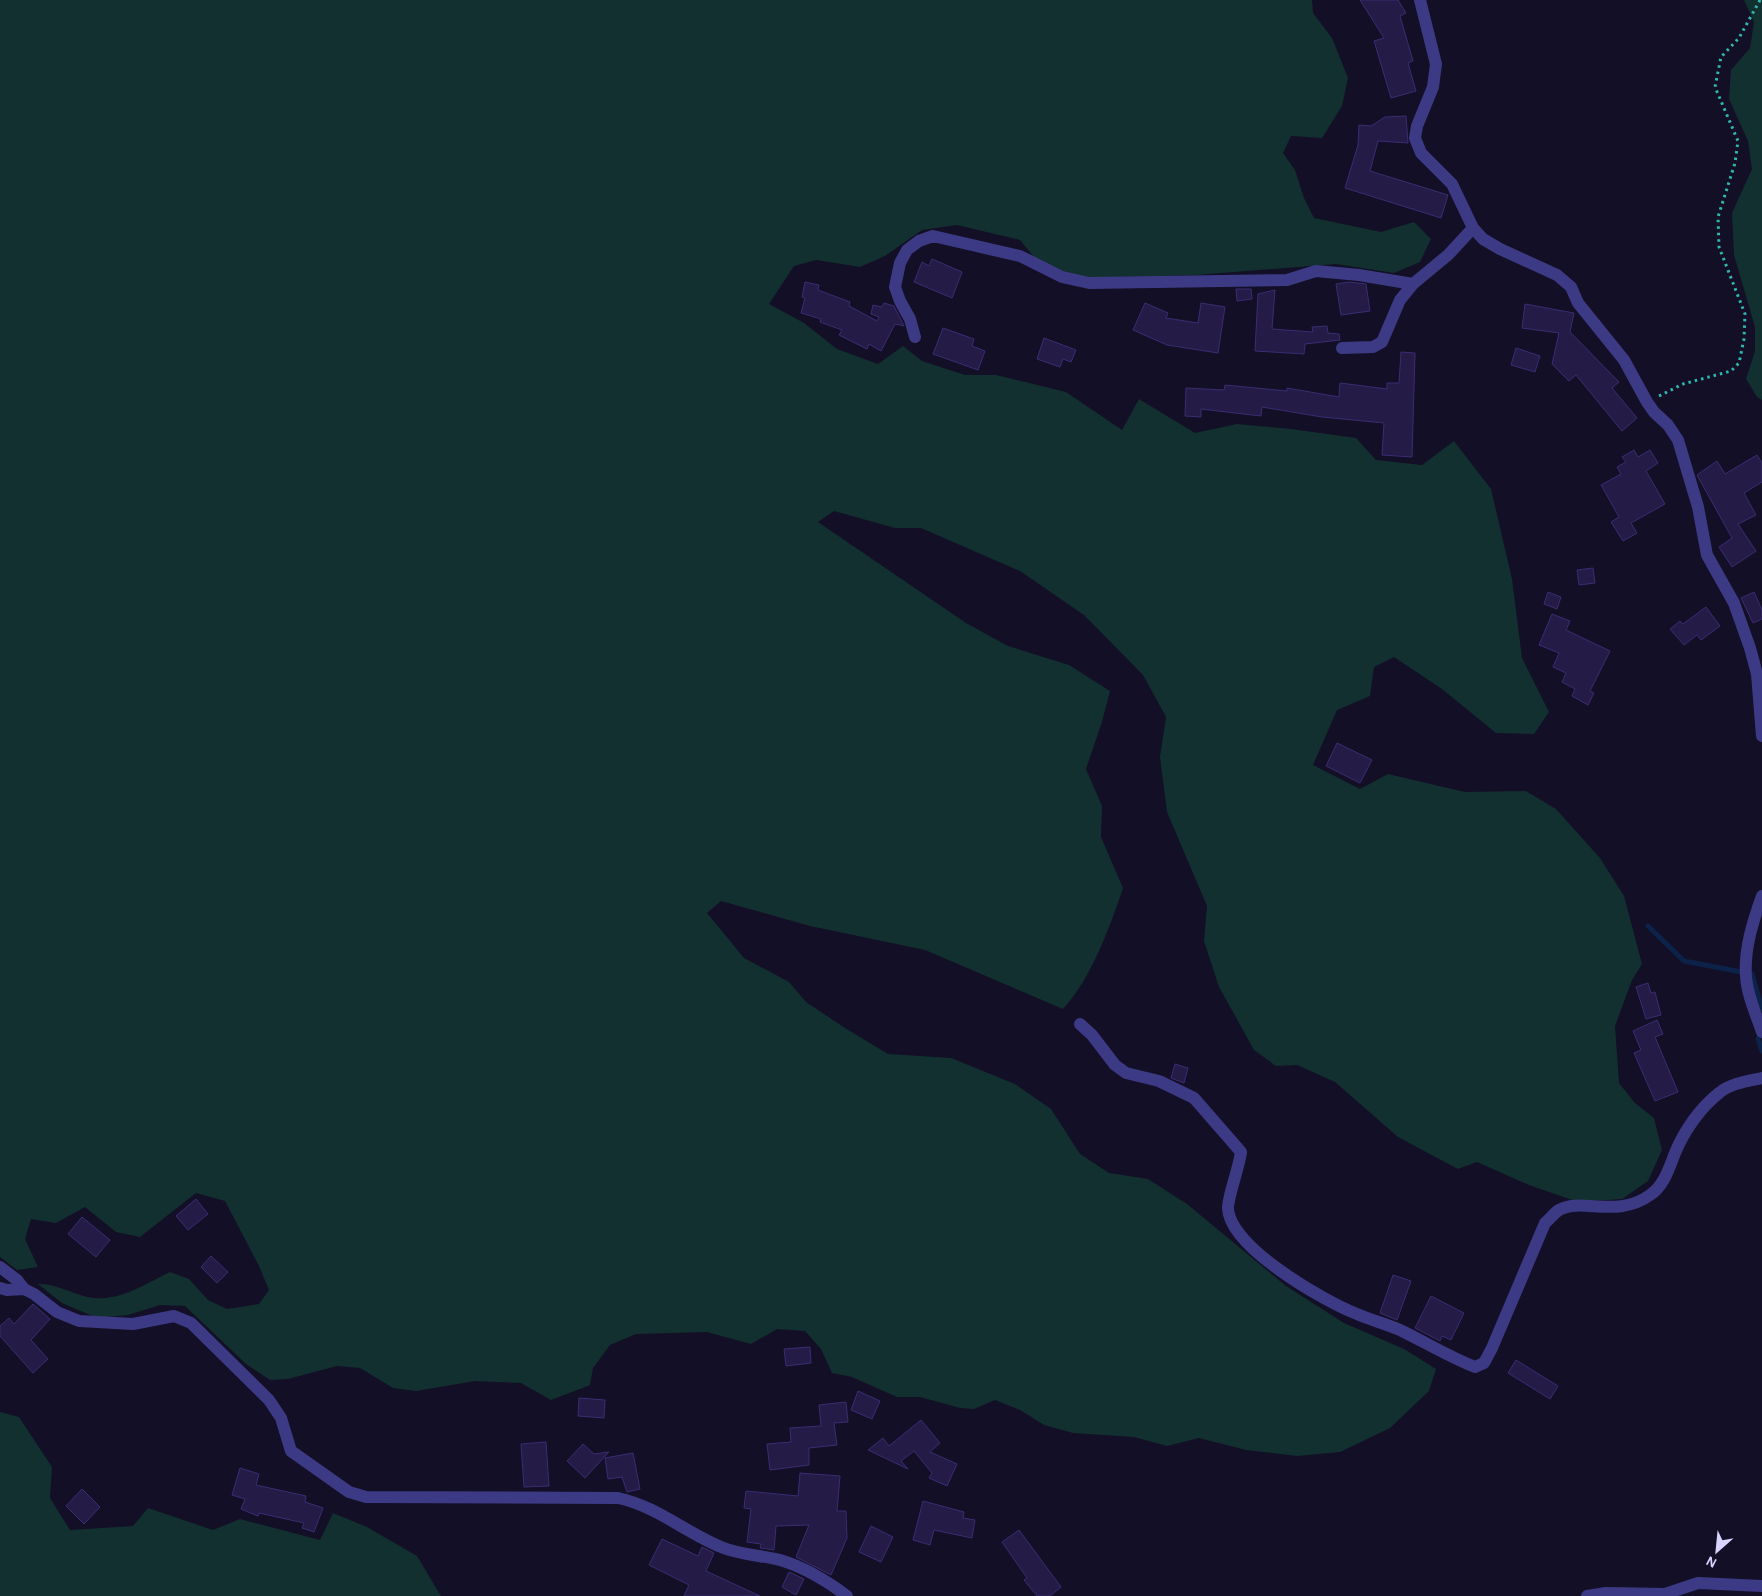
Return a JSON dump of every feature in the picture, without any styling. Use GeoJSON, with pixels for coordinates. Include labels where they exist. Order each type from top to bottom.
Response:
{"type":"FeatureCollection","features":[{"type":"Feature","properties":{"kind":"street"},"geometry":{"type":"LineString","coordinates":[[1420,0],[1436,64],[1433,87],[1417,126],[1415,138],[1421,153],[1452,184],[1473,228],[1483,239],[1500,249],[1557,275],[1571,287],[1578,304],[1589,320],[1607,338],[1624,360],[1654,412],[1668,424],[1683,454],[1698,507],[1708,555],[1734,604],[1752,657],[1757,674],[1762,736]]}},
{"type":"Feature","properties":{"kind":"street"},"geometry":{"type":"LineString","coordinates":[[1342,348],[1373,347],[1382,342],[1400,300],[1413,284],[1438,265],[1473,228]]}},
{"type":"Feature","properties":{"kind":"street"},"geometry":{"type":"LineString","coordinates":[[915,337],[910,319],[900,302],[896,288],[900,263],[907,250],[918,241],[933,236],[1020,256],[1062,277],[1090,283],[1287,280],[1316,272],[1358,274],[1413,284]]}},
{"type":"Feature","properties":{"kind":"street"},"geometry":{"type":"LineString","coordinates":[[1762,896],[1747,950],[1746,976],[1748,991],[1762,1032]]}},
{"type":"Feature","properties":{"kind":"street"},"geometry":{"type":"LineString","coordinates":[[1080,1024],[1092,1035],[1116,1065],[1126,1073],[1159,1081],[1194,1098],[1232,1140],[1241,1152],[1228,1208],[1234,1228],[1250,1247],[1279,1270],[1317,1294],[1356,1314],[1399,1330],[1475,1367],[1484,1363],[1492,1348],[1545,1224],[1559,1210],[1572,1207],[1616,1208],[1636,1204],[1652,1195],[1665,1178],[1684,1132],[1704,1109],[1720,1092],[1739,1083],[1762,1078]]}},
{"type":"Feature","properties":{"kind":"street"},"geometry":{"type":"LineString","coordinates":[[0,1267],[17,1280],[24,1289],[34,1294],[57,1312],[79,1321],[133,1324],[174,1316],[191,1323],[269,1400],[281,1418],[291,1451],[349,1492],[375,1498],[618,1498],[638,1502],[686,1531],[722,1548],[780,1560],[827,1581],[846,1596]]}},
{"type":"Feature","properties":{"kind":"street"},"geometry":{"type":"LineString","coordinates":[[0,1288],[7,1290],[24,1289]]}},
{"type":"Feature","properties":{"kind":"street"},"geometry":{"type":"LineString","coordinates":[[1587,1596],[1606,1593],[1666,1595],[1698,1584],[1762,1586]]}},
{"type":"Feature","properties":{"kind":"path"},"geometry":{"type":"LineString","coordinates":[[1647,402],[1683,384],[1731,371],[1738,363],[1744,339],[1745,314],[1720,247],[1718,217],[1736,163],[1738,142],[1715,87],[1721,57],[1739,38],[1760,0]]}},
{"type":"Feature","properties":{"kind":"green space"},"geometry":{"type":"Polygon","coordinates":[[[0,0],[1312,0],[1313,13],[1332,38],[1348,78],[1342,106],[1322,138],[1291,136],[1283,153],[1295,170],[1304,198],[1314,218],[1381,232],[1414,222],[1431,239],[1420,262],[1394,273],[1336,264],[1196,275],[1076,278],[1044,269],[1020,240],[957,225],[922,230],[885,256],[860,267],[816,260],[794,266],[769,304],[804,323],[837,349],[878,364],[903,346],[922,361],[965,375],[996,375],[1066,392],[1122,430],[1139,399],[1195,433],[1237,424],[1356,438],[1376,460],[1422,465],[1454,441],[1491,489],[1512,579],[1522,658],[1549,712],[1534,734],[1496,733],[1442,689],[1394,657],[1374,667],[1370,696],[1337,710],[1313,765],[1360,789],[1388,774],[1465,792],[1526,791],[1556,809],[1600,858],[1624,896],[1642,964],[1632,980],[1615,1026],[1619,1083],[1635,1103],[1654,1118],[1662,1150],[1648,1181],[1622,1199],[1578,1202],[1529,1185],[1477,1162],[1458,1169],[1398,1137],[1335,1082],[1297,1065],[1276,1066],[1254,1050],[1219,987],[1204,941],[1207,906],[1167,812],[1160,757],[1166,717],[1143,675],[1084,615],[1020,571],[921,528],[895,528],[834,511],[818,522],[966,623],[1008,646],[1069,665],[1110,691],[1086,769],[1102,806],[1101,837],[1123,888],[1099,952],[1082,983],[1063,1009],[925,950],[810,926],[721,901],[707,913],[744,958],[789,982],[806,1002],[888,1054],[951,1058],[1015,1084],[1051,1109],[1080,1154],[1109,1173],[1148,1179],[1187,1204],[1286,1286],[1344,1323],[1404,1349],[1436,1369],[1429,1391],[1390,1428],[1340,1452],[1297,1456],[1246,1450],[1199,1438],[1167,1446],[1134,1437],[1073,1433],[1044,1425],[1020,1410],[995,1400],[974,1409],[960,1408],[920,1397],[897,1397],[852,1377],[832,1373],[821,1349],[805,1331],[777,1329],[751,1344],[707,1332],[636,1334],[610,1345],[593,1368],[590,1385],[551,1400],[521,1383],[475,1381],[416,1391],[393,1388],[360,1368],[337,1366],[288,1379],[270,1380],[246,1364],[185,1306],[160,1305],[128,1315],[97,1318],[62,1303],[38,1284],[52,1285],[87,1297],[104,1298],[123,1294],[170,1272],[189,1279],[208,1300],[227,1309],[259,1304],[269,1290],[259,1266],[225,1201],[196,1193],[140,1237],[116,1232],[85,1207],[56,1223],[31,1219],[25,1239],[38,1267],[17,1270],[0,1257],[0,0]]]}},
{"type":"Feature","properties":{"kind":"green space"},"geometry":{"type":"Polygon","coordinates":[[[1744,0],[1762,0],[1762,400],[1757,397],[1746,379],[1755,351],[1755,327],[1734,255],[1732,213],[1752,169],[1748,141],[1729,99],[1731,70],[1750,48],[1754,22],[1744,0]]]}},
{"type":"Feature","properties":{"kind":"green space"},"geometry":{"type":"Polygon","coordinates":[[[0,1412],[19,1417],[52,1467],[50,1498],[70,1530],[133,1526],[148,1508],[213,1530],[240,1519],[320,1540],[333,1513],[367,1527],[417,1556],[441,1596],[0,1596],[0,1412]]]}},
{"type":"Feature","properties":{"kind":"building"},"geometry":{"type":"Polygon","coordinates":[[[1360,0],[1398,0],[1406,13],[1400,16],[1413,61],[1408,63],[1416,91],[1391,98],[1374,41],[1384,38],[1360,0]]]}},
{"type":"Feature","properties":{"kind":"building"},"geometry":{"type":"Polygon","coordinates":[[[1406,116],[1408,143],[1378,141],[1370,171],[1448,195],[1441,218],[1345,188],[1358,145],[1359,125],[1371,126],[1385,117],[1406,116]]]}},
{"type":"Feature","properties":{"kind":"building"},"geometry":{"type":"Polygon","coordinates":[[[932,259],[962,272],[952,298],[914,282],[922,262],[929,266],[932,259]]]}},
{"type":"Feature","properties":{"kind":"building"},"geometry":{"type":"Polygon","coordinates":[[[805,282],[819,285],[818,290],[850,302],[849,306],[877,321],[879,317],[871,314],[873,305],[882,307],[884,303],[894,306],[904,326],[895,324],[881,351],[869,344],[867,349],[839,335],[842,330],[820,322],[821,319],[801,313],[805,298],[802,297],[805,282]]]}},
{"type":"Feature","properties":{"kind":"building"},"geometry":{"type":"Polygon","coordinates":[[[1348,282],[1366,284],[1370,311],[1341,315],[1336,284],[1348,282]]]}},
{"type":"Feature","properties":{"kind":"building"},"geometry":{"type":"Polygon","coordinates":[[[1236,289],[1251,289],[1252,299],[1237,301],[1236,289]]]}},
{"type":"Feature","properties":{"kind":"building"},"geometry":{"type":"Polygon","coordinates":[[[1275,290],[1272,329],[1313,332],[1312,327],[1327,326],[1328,333],[1339,334],[1340,340],[1305,344],[1304,354],[1255,351],[1258,294],[1275,290]]]}},
{"type":"Feature","properties":{"kind":"building"},"geometry":{"type":"Polygon","coordinates":[[[1145,303],[1168,313],[1166,318],[1198,323],[1201,303],[1225,307],[1218,353],[1167,345],[1133,330],[1145,303]]]}},
{"type":"Feature","properties":{"kind":"building"},"geometry":{"type":"Polygon","coordinates":[[[1525,304],[1574,313],[1570,332],[1619,382],[1612,388],[1637,418],[1622,431],[1576,375],[1569,381],[1552,364],[1559,333],[1522,328],[1525,304]]]}},
{"type":"Feature","properties":{"kind":"building"},"geometry":{"type":"Polygon","coordinates":[[[943,328],[974,339],[972,346],[985,351],[978,370],[933,354],[943,328]]]}},
{"type":"Feature","properties":{"kind":"building"},"geometry":{"type":"Polygon","coordinates":[[[1044,338],[1076,350],[1071,362],[1063,359],[1060,367],[1037,359],[1044,338]]]}},
{"type":"Feature","properties":{"kind":"building"},"geometry":{"type":"Polygon","coordinates":[[[1516,348],[1540,356],[1535,372],[1511,365],[1516,348]]]}},
{"type":"Feature","properties":{"kind":"building"},"geometry":{"type":"Polygon","coordinates":[[[1401,352],[1415,353],[1412,457],[1382,455],[1384,423],[1322,417],[1262,407],[1261,416],[1201,409],[1201,417],[1185,416],[1186,388],[1224,390],[1225,385],[1287,391],[1287,388],[1339,397],[1340,383],[1387,389],[1387,383],[1399,383],[1401,352]]]}},
{"type":"Feature","properties":{"kind":"building"},"geometry":{"type":"Polygon","coordinates":[[[1634,450],[1638,457],[1650,450],[1658,463],[1646,471],[1665,504],[1631,523],[1637,533],[1623,541],[1611,522],[1619,517],[1601,485],[1621,474],[1617,467],[1626,462],[1622,457],[1634,450]]]}},
{"type":"Feature","properties":{"kind":"building"},"geometry":{"type":"Polygon","coordinates":[[[1757,455],[1762,463],[1762,482],[1744,493],[1756,515],[1738,524],[1756,551],[1732,567],[1719,547],[1732,538],[1697,475],[1717,461],[1725,474],[1757,455]]]}},
{"type":"Feature","properties":{"kind":"building"},"geometry":{"type":"Polygon","coordinates":[[[1593,568],[1595,583],[1579,585],[1577,570],[1593,568]]]}},
{"type":"Feature","properties":{"kind":"building"},"geometry":{"type":"Polygon","coordinates":[[[1548,592],[1561,597],[1557,609],[1544,604],[1548,592]]]}},
{"type":"Feature","properties":{"kind":"building"},"geometry":{"type":"Polygon","coordinates":[[[1754,592],[1762,610],[1762,619],[1753,623],[1741,598],[1754,592]]]}},
{"type":"Feature","properties":{"kind":"building"},"geometry":{"type":"Polygon","coordinates":[[[1706,607],[1720,626],[1701,640],[1697,635],[1684,645],[1670,629],[1680,621],[1683,624],[1706,607]]]}},
{"type":"Feature","properties":{"kind":"building"},"geometry":{"type":"Polygon","coordinates":[[[1552,614],[1570,621],[1566,630],[1610,651],[1590,691],[1594,693],[1588,705],[1572,696],[1575,689],[1562,682],[1566,673],[1553,667],[1559,653],[1539,645],[1552,614]]]}},
{"type":"Feature","properties":{"kind":"building"},"geometry":{"type":"Polygon","coordinates":[[[1337,743],[1372,760],[1360,783],[1326,766],[1337,743]]]}},
{"type":"Feature","properties":{"kind":"building"},"geometry":{"type":"Polygon","coordinates":[[[1648,983],[1651,993],[1655,992],[1661,1015],[1646,1019],[1636,987],[1648,983]]]}},
{"type":"Feature","properties":{"kind":"building"},"geometry":{"type":"Polygon","coordinates":[[[1657,1020],[1663,1034],[1655,1037],[1678,1092],[1655,1101],[1634,1053],[1641,1050],[1633,1031],[1657,1020]]]}},
{"type":"Feature","properties":{"kind":"building"},"geometry":{"type":"Polygon","coordinates":[[[1175,1064],[1188,1068],[1184,1083],[1171,1078],[1175,1064]]]}},
{"type":"Feature","properties":{"kind":"building"},"geometry":{"type":"Polygon","coordinates":[[[196,1199],[208,1214],[188,1230],[176,1216],[196,1199]]]}},
{"type":"Feature","properties":{"kind":"building"},"geometry":{"type":"Polygon","coordinates":[[[82,1217],[110,1240],[96,1257],[68,1234],[82,1217]]]}},
{"type":"Feature","properties":{"kind":"building"},"geometry":{"type":"Polygon","coordinates":[[[211,1256],[228,1272],[217,1283],[201,1267],[211,1256]]]}},
{"type":"Feature","properties":{"kind":"building"},"geometry":{"type":"Polygon","coordinates":[[[1393,1275],[1411,1281],[1397,1320],[1380,1313],[1393,1275]]]}},
{"type":"Feature","properties":{"kind":"building"},"geometry":{"type":"Polygon","coordinates":[[[1431,1296],[1464,1313],[1451,1340],[1442,1336],[1440,1341],[1415,1328],[1431,1296]]]}},
{"type":"Feature","properties":{"kind":"building"},"geometry":{"type":"Polygon","coordinates":[[[33,1304],[50,1319],[31,1340],[48,1359],[33,1373],[0,1336],[0,1326],[9,1318],[14,1324],[33,1304]]]}},
{"type":"Feature","properties":{"kind":"building"},"geometry":{"type":"Polygon","coordinates":[[[810,1347],[811,1363],[786,1366],[784,1349],[810,1347]]]}},
{"type":"Feature","properties":{"kind":"building"},"geometry":{"type":"Polygon","coordinates":[[[1516,1360],[1558,1386],[1550,1399],[1508,1373],[1516,1360]]]}},
{"type":"Feature","properties":{"kind":"building"},"geometry":{"type":"Polygon","coordinates":[[[858,1391],[880,1401],[872,1419],[851,1410],[858,1391]]]}},
{"type":"Feature","properties":{"kind":"building"},"geometry":{"type":"Polygon","coordinates":[[[579,1398],[605,1400],[604,1418],[578,1416],[579,1398]]]}},
{"type":"Feature","properties":{"kind":"building"},"geometry":{"type":"Polygon","coordinates":[[[846,1402],[848,1422],[834,1423],[837,1445],[809,1448],[809,1465],[770,1470],[767,1444],[791,1442],[790,1428],[821,1426],[819,1405],[846,1402]]]}},
{"type":"Feature","properties":{"kind":"building"},"geometry":{"type":"Polygon","coordinates":[[[921,1420],[940,1443],[930,1452],[957,1464],[947,1486],[929,1478],[932,1473],[914,1451],[901,1461],[908,1469],[868,1450],[883,1438],[889,1446],[921,1420]]]}},
{"type":"Feature","properties":{"kind":"building"},"geometry":{"type":"Polygon","coordinates":[[[546,1442],[549,1486],[524,1487],[521,1444],[546,1442]]]}},
{"type":"Feature","properties":{"kind":"building"},"geometry":{"type":"Polygon","coordinates":[[[583,1444],[594,1454],[609,1452],[585,1478],[567,1461],[583,1444]]]}},
{"type":"Feature","properties":{"kind":"building"},"geometry":{"type":"Polygon","coordinates":[[[633,1453],[640,1489],[627,1492],[622,1477],[608,1479],[605,1458],[633,1453]]]}},
{"type":"Feature","properties":{"kind":"building"},"geometry":{"type":"Polygon","coordinates":[[[240,1468],[259,1474],[256,1485],[306,1496],[305,1502],[323,1508],[314,1532],[302,1528],[304,1523],[259,1513],[258,1516],[241,1509],[245,1499],[232,1495],[240,1468]]]}},
{"type":"Feature","properties":{"kind":"building"},"geometry":{"type":"Polygon","coordinates":[[[800,1473],[840,1476],[837,1511],[846,1511],[847,1538],[831,1575],[796,1557],[809,1525],[776,1526],[774,1550],[760,1548],[761,1544],[747,1542],[751,1509],[744,1508],[746,1491],[798,1496],[800,1473]]]}},
{"type":"Feature","properties":{"kind":"building"},"geometry":{"type":"Polygon","coordinates":[[[82,1489],[100,1507],[84,1524],[66,1506],[82,1489]]]}},
{"type":"Feature","properties":{"kind":"building"},"geometry":{"type":"Polygon","coordinates":[[[923,1501],[964,1512],[963,1518],[975,1520],[972,1538],[934,1530],[930,1545],[913,1540],[923,1501]]]}},
{"type":"Feature","properties":{"kind":"building"},"geometry":{"type":"Polygon","coordinates":[[[871,1526],[893,1537],[881,1562],[859,1552],[871,1526]]]}},
{"type":"Feature","properties":{"kind":"building"},"geometry":{"type":"Polygon","coordinates":[[[1019,1530],[1061,1587],[1050,1596],[1037,1596],[1024,1580],[1027,1578],[1002,1542],[1019,1530]]]}},
{"type":"Feature","properties":{"kind":"building"},"geometry":{"type":"Polygon","coordinates":[[[662,1539],[698,1556],[702,1547],[714,1553],[706,1571],[760,1596],[684,1596],[689,1585],[649,1565],[662,1539]]]}},
{"type":"Feature","properties":{"kind":"building"},"geometry":{"type":"Polygon","coordinates":[[[789,1572],[804,1579],[796,1595],[782,1587],[789,1572]]]}},
{"type":"Feature","properties":{"kind":"waterway"},"geometry":{"type":"LineString","coordinates":[[1648,926],[1684,961],[1752,974],[1762,1009]]}},
{"type":"Feature","properties":{"kind":"waterway"},"geometry":{"type":"LineString","coordinates":[[1762,1033],[1758,1039],[1762,1051]]}}]}
